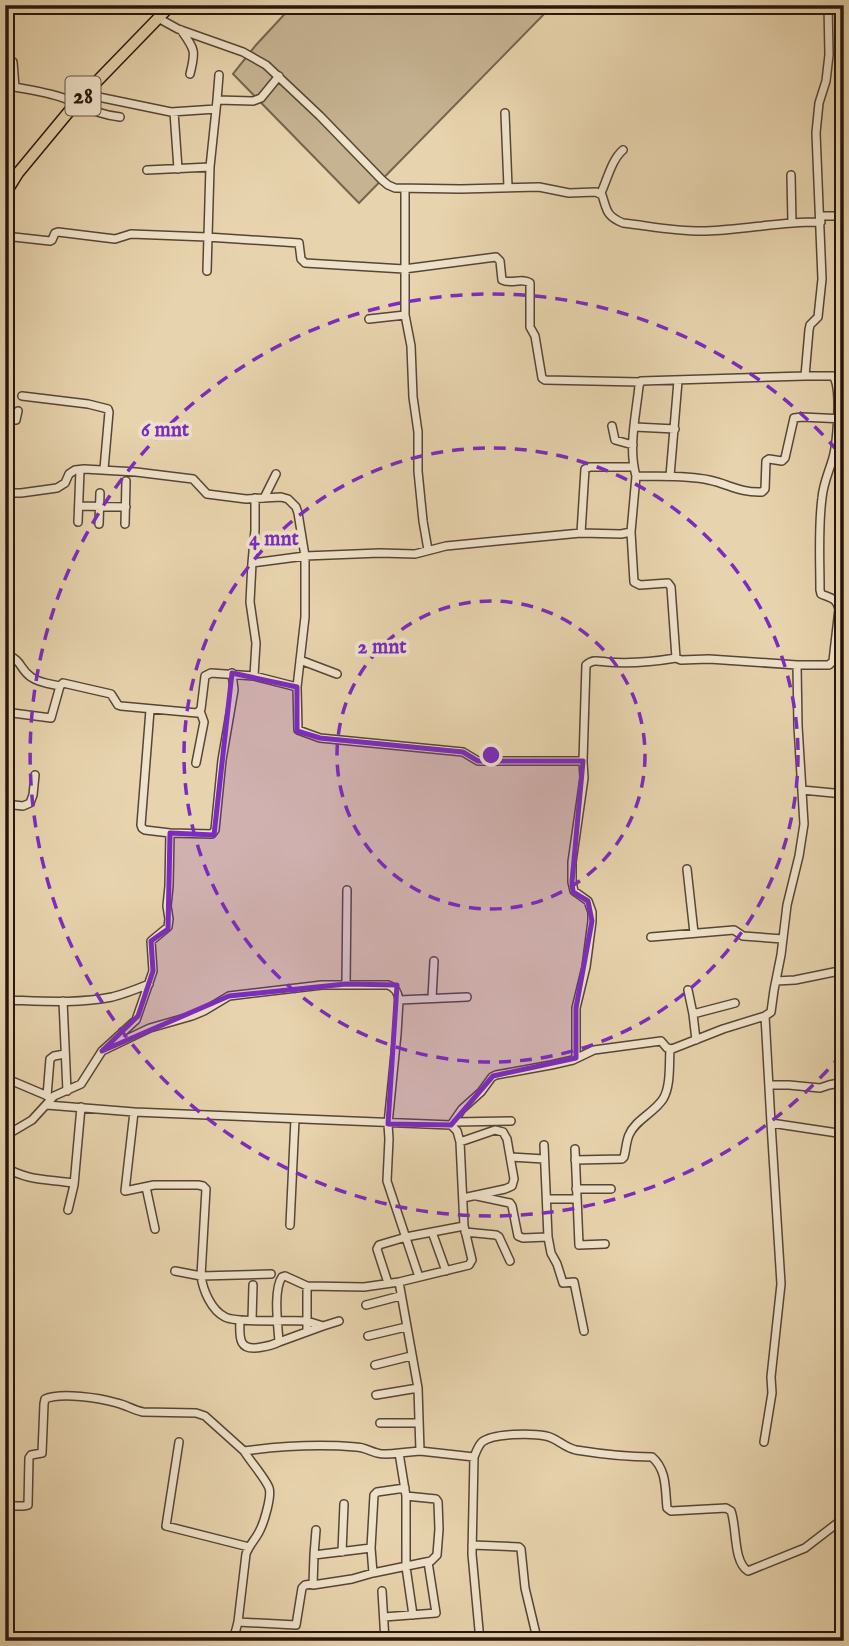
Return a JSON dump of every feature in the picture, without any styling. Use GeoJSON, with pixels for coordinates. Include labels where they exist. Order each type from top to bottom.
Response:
{"type":"FeatureCollection","features":[{"type":"Feature","properties":{"kind":"highway","name":"28"},"geometry":{"type":"LineString","coordinates":[[5,194],[18,173],[80,99],[171,5]]}},
{"type":"Feature","properties":{"kind":"street"},"geometry":{"type":"LineString","coordinates":[[805,376],[810,325],[818,317],[821,296],[821,219],[816,133],[819,103],[830,55],[828,5]]}},
{"type":"Feature","properties":{"kind":"street"},"geometry":{"type":"LineString","coordinates":[[158,18],[181,30],[254,57],[279,76],[388,185],[405,189],[539,187],[569,193],[601,193]]}},
{"type":"Feature","properties":{"kind":"street"},"geometry":{"type":"LineString","coordinates":[[181,30],[193,49],[190,74]]}},
{"type":"Feature","properties":{"kind":"street"},"geometry":{"type":"LineString","coordinates":[[5,60],[13,62],[15,87],[174,112],[216,110]]}},
{"type":"Feature","properties":{"kind":"street"},"geometry":{"type":"LineString","coordinates":[[207,271],[210,167],[219,75]]}},
{"type":"Feature","properties":{"kind":"street"},"geometry":{"type":"LineString","coordinates":[[217,100],[259,100],[279,76]]}},
{"type":"Feature","properties":{"kind":"street"},"geometry":{"type":"LineString","coordinates":[[80,99],[94,112],[120,117]]}},
{"type":"Feature","properties":{"kind":"street"},"geometry":{"type":"LineString","coordinates":[[174,112],[178,169]]}},
{"type":"Feature","properties":{"kind":"street"},"geometry":{"type":"LineString","coordinates":[[505,113],[508,187]]}},
{"type":"Feature","properties":{"kind":"street"},"geometry":{"type":"LineString","coordinates":[[623,150],[614,160],[601,193],[610,217],[623,223],[707,231],[844,216]]}},
{"type":"Feature","properties":{"kind":"street"},"geometry":{"type":"LineString","coordinates":[[147,170],[210,167]]}},
{"type":"Feature","properties":{"kind":"street"},"geometry":{"type":"LineString","coordinates":[[791,175],[792,223]]}},
{"type":"Feature","properties":{"kind":"street"},"geometry":{"type":"LineString","coordinates":[[405,189],[405,315],[411,346],[413,397],[418,432],[418,471],[428,550]]}},
{"type":"Feature","properties":{"kind":"street"},"geometry":{"type":"LineString","coordinates":[[5,236],[50,241],[58,232],[115,239],[131,234],[299,243],[301,259],[305,264],[404,268],[496,257],[500,261],[502,280],[524,280],[530,283],[530,327],[535,336],[542,378],[545,380],[640,382],[805,376],[836,378],[841,419],[835,452],[823,488],[821,510],[820,590],[823,595],[834,599],[839,609],[834,659],[829,665],[676,658],[627,664],[595,660],[586,665],[584,778],[572,862],[572,882],[574,891],[588,901],[592,921],[586,967],[576,1007],[576,1058]]}},
{"type":"Feature","properties":{"kind":"street"},"geometry":{"type":"LineString","coordinates":[[369,319],[405,315]]}},
{"type":"Feature","properties":{"kind":"street"},"geometry":{"type":"LineString","coordinates":[[670,476],[678,381]]}},
{"type":"Feature","properties":{"kind":"street"},"geometry":{"type":"LineString","coordinates":[[640,382],[633,445],[636,476],[631,533],[634,582],[640,585],[668,583],[671,587],[676,658]]}},
{"type":"Feature","properties":{"kind":"street"},"geometry":{"type":"LineString","coordinates":[[22,396],[107,408],[109,412],[104,469]]}},
{"type":"Feature","properties":{"kind":"street"},"geometry":{"type":"LineString","coordinates":[[5,419],[16,420],[18,411]]}},
{"type":"Feature","properties":{"kind":"street"},"geometry":{"type":"LineString","coordinates":[[636,476],[711,480],[744,491],[762,492],[765,489],[766,461],[782,461],[785,458],[794,418],[841,419]]}},
{"type":"Feature","properties":{"kind":"street"},"geometry":{"type":"LineString","coordinates":[[612,426],[615,440],[633,445]]}},
{"type":"Feature","properties":{"kind":"street"},"geometry":{"type":"LineString","coordinates":[[635,426],[674,429]]}},
{"type":"Feature","properties":{"kind":"street"},"geometry":{"type":"LineString","coordinates":[[581,533],[585,469],[634,467]]}},
{"type":"Feature","properties":{"kind":"street"},"geometry":{"type":"LineString","coordinates":[[65,483],[69,474],[79,470],[104,469],[193,479],[211,496],[281,497],[288,499],[296,507],[305,556],[305,617],[297,687],[298,730],[320,738],[463,752],[478,761],[583,761]]}},
{"type":"Feature","properties":{"kind":"street"},"geometry":{"type":"LineString","coordinates":[[78,522],[79,470]]}},
{"type":"Feature","properties":{"kind":"street"},"geometry":{"type":"LineString","coordinates":[[264,498],[276,474]]}},
{"type":"Feature","properties":{"kind":"street"},"geometry":{"type":"LineString","coordinates":[[125,524],[126,481]]}},
{"type":"Feature","properties":{"kind":"street"},"geometry":{"type":"LineString","coordinates":[[5,493],[50,490],[65,483],[79,484]]}},
{"type":"Feature","properties":{"kind":"street"},"geometry":{"type":"LineString","coordinates":[[99,524],[100,493]]}},
{"type":"Feature","properties":{"kind":"street"},"geometry":{"type":"LineString","coordinates":[[254,676],[256,643],[250,602],[255,498]]}},
{"type":"Feature","properties":{"kind":"street"},"geometry":{"type":"LineString","coordinates":[[79,506],[125,507]]}},
{"type":"Feature","properties":{"kind":"street"},"geometry":{"type":"LineString","coordinates":[[252,563],[305,556],[415,554],[446,546],[581,533],[631,533]]}},
{"type":"Feature","properties":{"kind":"street"},"geometry":{"type":"LineString","coordinates":[[5,654],[16,659],[30,677],[60,687]]}},
{"type":"Feature","properties":{"kind":"street"},"geometry":{"type":"LineString","coordinates":[[300,660],[337,674]]}},
{"type":"Feature","properties":{"kind":"street"},"geometry":{"type":"LineString","coordinates":[[453,1124],[462,1109],[481,1093],[496,1075],[551,1066],[594,1050],[658,1040],[670,1049],[675,1049],[765,1016],[772,1009],[782,955],[787,905],[804,824],[797,665]]}},
{"type":"Feature","properties":{"kind":"street"},"geometry":{"type":"LineString","coordinates":[[196,763],[204,722],[200,711],[206,675],[214,672],[232,673],[297,687]]}},
{"type":"Feature","properties":{"kind":"street"},"geometry":{"type":"LineString","coordinates":[[150,710],[142,828],[170,833],[212,834],[215,830],[222,760],[234,690],[232,673]]}},
{"type":"Feature","properties":{"kind":"street"},"geometry":{"type":"LineString","coordinates":[[5,712],[51,718],[63,682],[108,693],[118,705],[150,710],[200,711]]}},
{"type":"Feature","properties":{"kind":"street"},"geometry":{"type":"LineString","coordinates":[[5,804],[23,806],[30,803],[35,775]]}},
{"type":"Feature","properties":{"kind":"street"},"geometry":{"type":"LineString","coordinates":[[802,790],[844,794]]}},
{"type":"Feature","properties":{"kind":"street"},"geometry":{"type":"LineString","coordinates":[[5,1078],[50,1097],[67,1091],[81,1084],[102,1052],[136,1020],[153,971],[151,941],[168,927],[170,833]]}},
{"type":"Feature","properties":{"kind":"street"},"geometry":{"type":"LineString","coordinates":[[687,869],[694,933]]}},
{"type":"Feature","properties":{"kind":"street"},"geometry":{"type":"LineString","coordinates":[[346,984],[347,890]]}},
{"type":"Feature","properties":{"kind":"street"},"geometry":{"type":"LineString","coordinates":[[651,937],[734,929],[743,936],[783,939]]}},
{"type":"Feature","properties":{"kind":"street"},"geometry":{"type":"LineString","coordinates":[[432,998],[434,961]]}},
{"type":"Feature","properties":{"kind":"street"},"geometry":{"type":"LineString","coordinates":[[776,981],[844,970]]}},
{"type":"Feature","properties":{"kind":"street"},"geometry":{"type":"LineString","coordinates":[[102,1052],[150,1028],[204,1011],[229,996],[346,984],[388,985],[396,990],[399,1000],[388,1124],[388,1184],[419,1277]]}},
{"type":"Feature","properties":{"kind":"street"},"geometry":{"type":"LineString","coordinates":[[5,1000],[64,1001],[110,997],[149,985]]}},
{"type":"Feature","properties":{"kind":"street"},"geometry":{"type":"LineString","coordinates":[[688,990],[696,1040]]}},
{"type":"Feature","properties":{"kind":"street"},"geometry":{"type":"LineString","coordinates":[[399,1000],[467,997]]}},
{"type":"Feature","properties":{"kind":"street"},"geometry":{"type":"LineString","coordinates":[[64,1001],[67,1091]]}},
{"type":"Feature","properties":{"kind":"street"},"geometry":{"type":"LineString","coordinates":[[693,1014],[735,1003]]}},
{"type":"Feature","properties":{"kind":"street"},"geometry":{"type":"LineString","coordinates":[[764,1442],[771,1402],[771,1377],[781,1284],[765,1016]]}},
{"type":"Feature","properties":{"kind":"street"},"geometry":{"type":"LineString","coordinates":[[575,1160],[624,1157],[629,1134],[664,1098],[670,1049]]}},
{"type":"Feature","properties":{"kind":"street"},"geometry":{"type":"LineString","coordinates":[[5,1136],[32,1120],[47,1105],[50,1097],[50,1059],[65,1054]]}},
{"type":"Feature","properties":{"kind":"street"},"geometry":{"type":"LineString","coordinates":[[769,1085],[820,1088],[844,1083]]}},
{"type":"Feature","properties":{"kind":"street"},"geometry":{"type":"LineString","coordinates":[[47,1105],[134,1112],[388,1124],[511,1121]]}},
{"type":"Feature","properties":{"kind":"street"},"geometry":{"type":"LineString","coordinates":[[68,1210],[80,1133],[81,1107]]}},
{"type":"Feature","properties":{"kind":"street"},"geometry":{"type":"LineString","coordinates":[[134,1112],[125,1191],[146,1187],[192,1185],[206,1189],[201,1276],[202,1286],[216,1310],[228,1319],[307,1321],[323,1326]]}},
{"type":"Feature","properties":{"kind":"street"},"geometry":{"type":"LineString","coordinates":[[290,1225],[295,1119]]}},
{"type":"Feature","properties":{"kind":"street"},"geometry":{"type":"LineString","coordinates":[[771,1123],[844,1134]]}},
{"type":"Feature","properties":{"kind":"street"},"geometry":{"type":"LineString","coordinates":[[279,1342],[277,1320],[280,1279],[285,1276],[307,1286],[364,1287],[399,1282],[472,1263],[465,1229],[460,1142],[453,1124]]}},
{"type":"Feature","properties":{"kind":"street"},"geometry":{"type":"LineString","coordinates":[[460,1142],[499,1130],[506,1137],[514,1179],[512,1186],[505,1189],[463,1198]]}},
{"type":"Feature","properties":{"kind":"street"},"geometry":{"type":"LineString","coordinates":[[544,1145],[551,1253],[563,1283],[574,1282],[584,1331]]}},
{"type":"Feature","properties":{"kind":"street"},"geometry":{"type":"LineString","coordinates":[[575,1149],[579,1245],[605,1244]]}},
{"type":"Feature","properties":{"kind":"street"},"geometry":{"type":"LineString","coordinates":[[511,1157],[544,1159]]}},
{"type":"Feature","properties":{"kind":"street"},"geometry":{"type":"LineString","coordinates":[[5,1167],[27,1177],[73,1183]]}},
{"type":"Feature","properties":{"kind":"street"},"geometry":{"type":"LineString","coordinates":[[146,1187],[155,1229]]}},
{"type":"Feature","properties":{"kind":"street"},"geometry":{"type":"LineString","coordinates":[[576,1189],[611,1189]]}},
{"type":"Feature","properties":{"kind":"street"},"geometry":{"type":"LineString","coordinates":[[477,1195],[510,1203],[518,1236],[548,1237]]}},
{"type":"Feature","properties":{"kind":"street"},"geometry":{"type":"LineString","coordinates":[[547,1199],[577,1199]]}},
{"type":"Feature","properties":{"kind":"street"},"geometry":{"type":"LineString","coordinates":[[388,1283],[377,1249],[379,1245],[432,1232],[465,1229],[496,1235],[501,1239],[510,1261]]}},
{"type":"Feature","properties":{"kind":"street"},"geometry":{"type":"LineString","coordinates":[[432,1232],[446,1271]]}},
{"type":"Feature","properties":{"kind":"street"},"geometry":{"type":"LineString","coordinates":[[174,1272],[201,1276],[271,1273]]}},
{"type":"Feature","properties":{"kind":"street"},"geometry":{"type":"LineString","coordinates":[[399,1282],[418,1388],[420,1451]]}},
{"type":"Feature","properties":{"kind":"street"},"geometry":{"type":"LineString","coordinates":[[252,1320],[253,1284]]}},
{"type":"Feature","properties":{"kind":"street"},"geometry":{"type":"LineString","coordinates":[[306,1331],[307,1286]]}},
{"type":"Feature","properties":{"kind":"street"},"geometry":{"type":"LineString","coordinates":[[366,1305],[400,1296]]}},
{"type":"Feature","properties":{"kind":"street"},"geometry":{"type":"LineString","coordinates":[[240,1320],[241,1342],[247,1348],[253,1349],[273,1345],[339,1321]]}},
{"type":"Feature","properties":{"kind":"street"},"geometry":{"type":"LineString","coordinates":[[368,1336],[406,1327]]}},
{"type":"Feature","properties":{"kind":"street"},"geometry":{"type":"LineString","coordinates":[[375,1365],[411,1356]]}},
{"type":"Feature","properties":{"kind":"street"},"geometry":{"type":"LineString","coordinates":[[376,1395],[418,1388]]}},
{"type":"Feature","properties":{"kind":"street"},"geometry":{"type":"LineString","coordinates":[[5,1506],[28,1504],[29,1458],[42,1453],[44,1404],[49,1396],[101,1400],[143,1412],[197,1413],[205,1416],[244,1451],[269,1490],[264,1522],[246,1554],[238,1622],[233,1641]]}},
{"type":"Feature","properties":{"kind":"street"},"geometry":{"type":"LineString","coordinates":[[380,1423],[419,1423]]}},
{"type":"Feature","properties":{"kind":"street"},"geometry":{"type":"LineString","coordinates":[[480,1641],[472,1545],[474,1457],[482,1442],[492,1437],[548,1436],[571,1449],[618,1456],[652,1457],[663,1472],[668,1510],[726,1508],[731,1511],[742,1567],[748,1571],[805,1548],[844,1518]]}},
{"type":"Feature","properties":{"kind":"street"},"geometry":{"type":"LineString","coordinates":[[179,1442],[166,1526],[249,1547]]}},
{"type":"Feature","properties":{"kind":"street"},"geometry":{"type":"LineString","coordinates":[[244,1451],[284,1446],[357,1447],[376,1453],[420,1451],[474,1457]]}},
{"type":"Feature","properties":{"kind":"street"},"geometry":{"type":"LineString","coordinates":[[399,1453],[405,1492],[406,1567],[413,1615]]}},
{"type":"Feature","properties":{"kind":"street"},"geometry":{"type":"LineString","coordinates":[[238,1622],[296,1625],[303,1586],[352,1579],[433,1559],[437,1555],[439,1530],[436,1499],[405,1492],[375,1493],[371,1548],[373,1573]]}},
{"type":"Feature","properties":{"kind":"street"},"geometry":{"type":"LineString","coordinates":[[342,1552],[344,1504]]}},
{"type":"Feature","properties":{"kind":"street"},"geometry":{"type":"LineString","coordinates":[[312,1584],[316,1530]]}},
{"type":"Feature","properties":{"kind":"street"},"geometry":{"type":"LineString","coordinates":[[472,1545],[519,1547],[536,1634],[574,1641]]}},
{"type":"Feature","properties":{"kind":"street"},"geometry":{"type":"LineString","coordinates":[[314,1555],[371,1548]]}},
{"type":"Feature","properties":{"kind":"street"},"geometry":{"type":"LineString","coordinates":[[384,1617],[436,1612],[428,1562]]}},
{"type":"Feature","properties":{"kind":"street"},"geometry":{"type":"LineString","coordinates":[[382,1591],[385,1641]]}},
{"type":"Feature","properties":{"kind":"highlighted area"},"geometry":{"type":"Polygon","coordinates":[[[232,673],[297,687],[297,731],[320,738],[463,752],[478,761],[583,761],[572,882],[573,892],[588,901],[592,921],[576,1008],[576,1058],[493,1076],[451,1125],[388,1124],[397,985],[346,984],[229,996],[102,1051],[138,1016],[153,971],[151,941],[168,929],[170,833],[214,835],[232,673]]]}},
{"type":"Feature","properties":{"kind":"shaded area"},"geometry":{"type":"Polygon","coordinates":[[[293,5],[553,5],[359,203],[233,74],[293,5]]]}}]}
